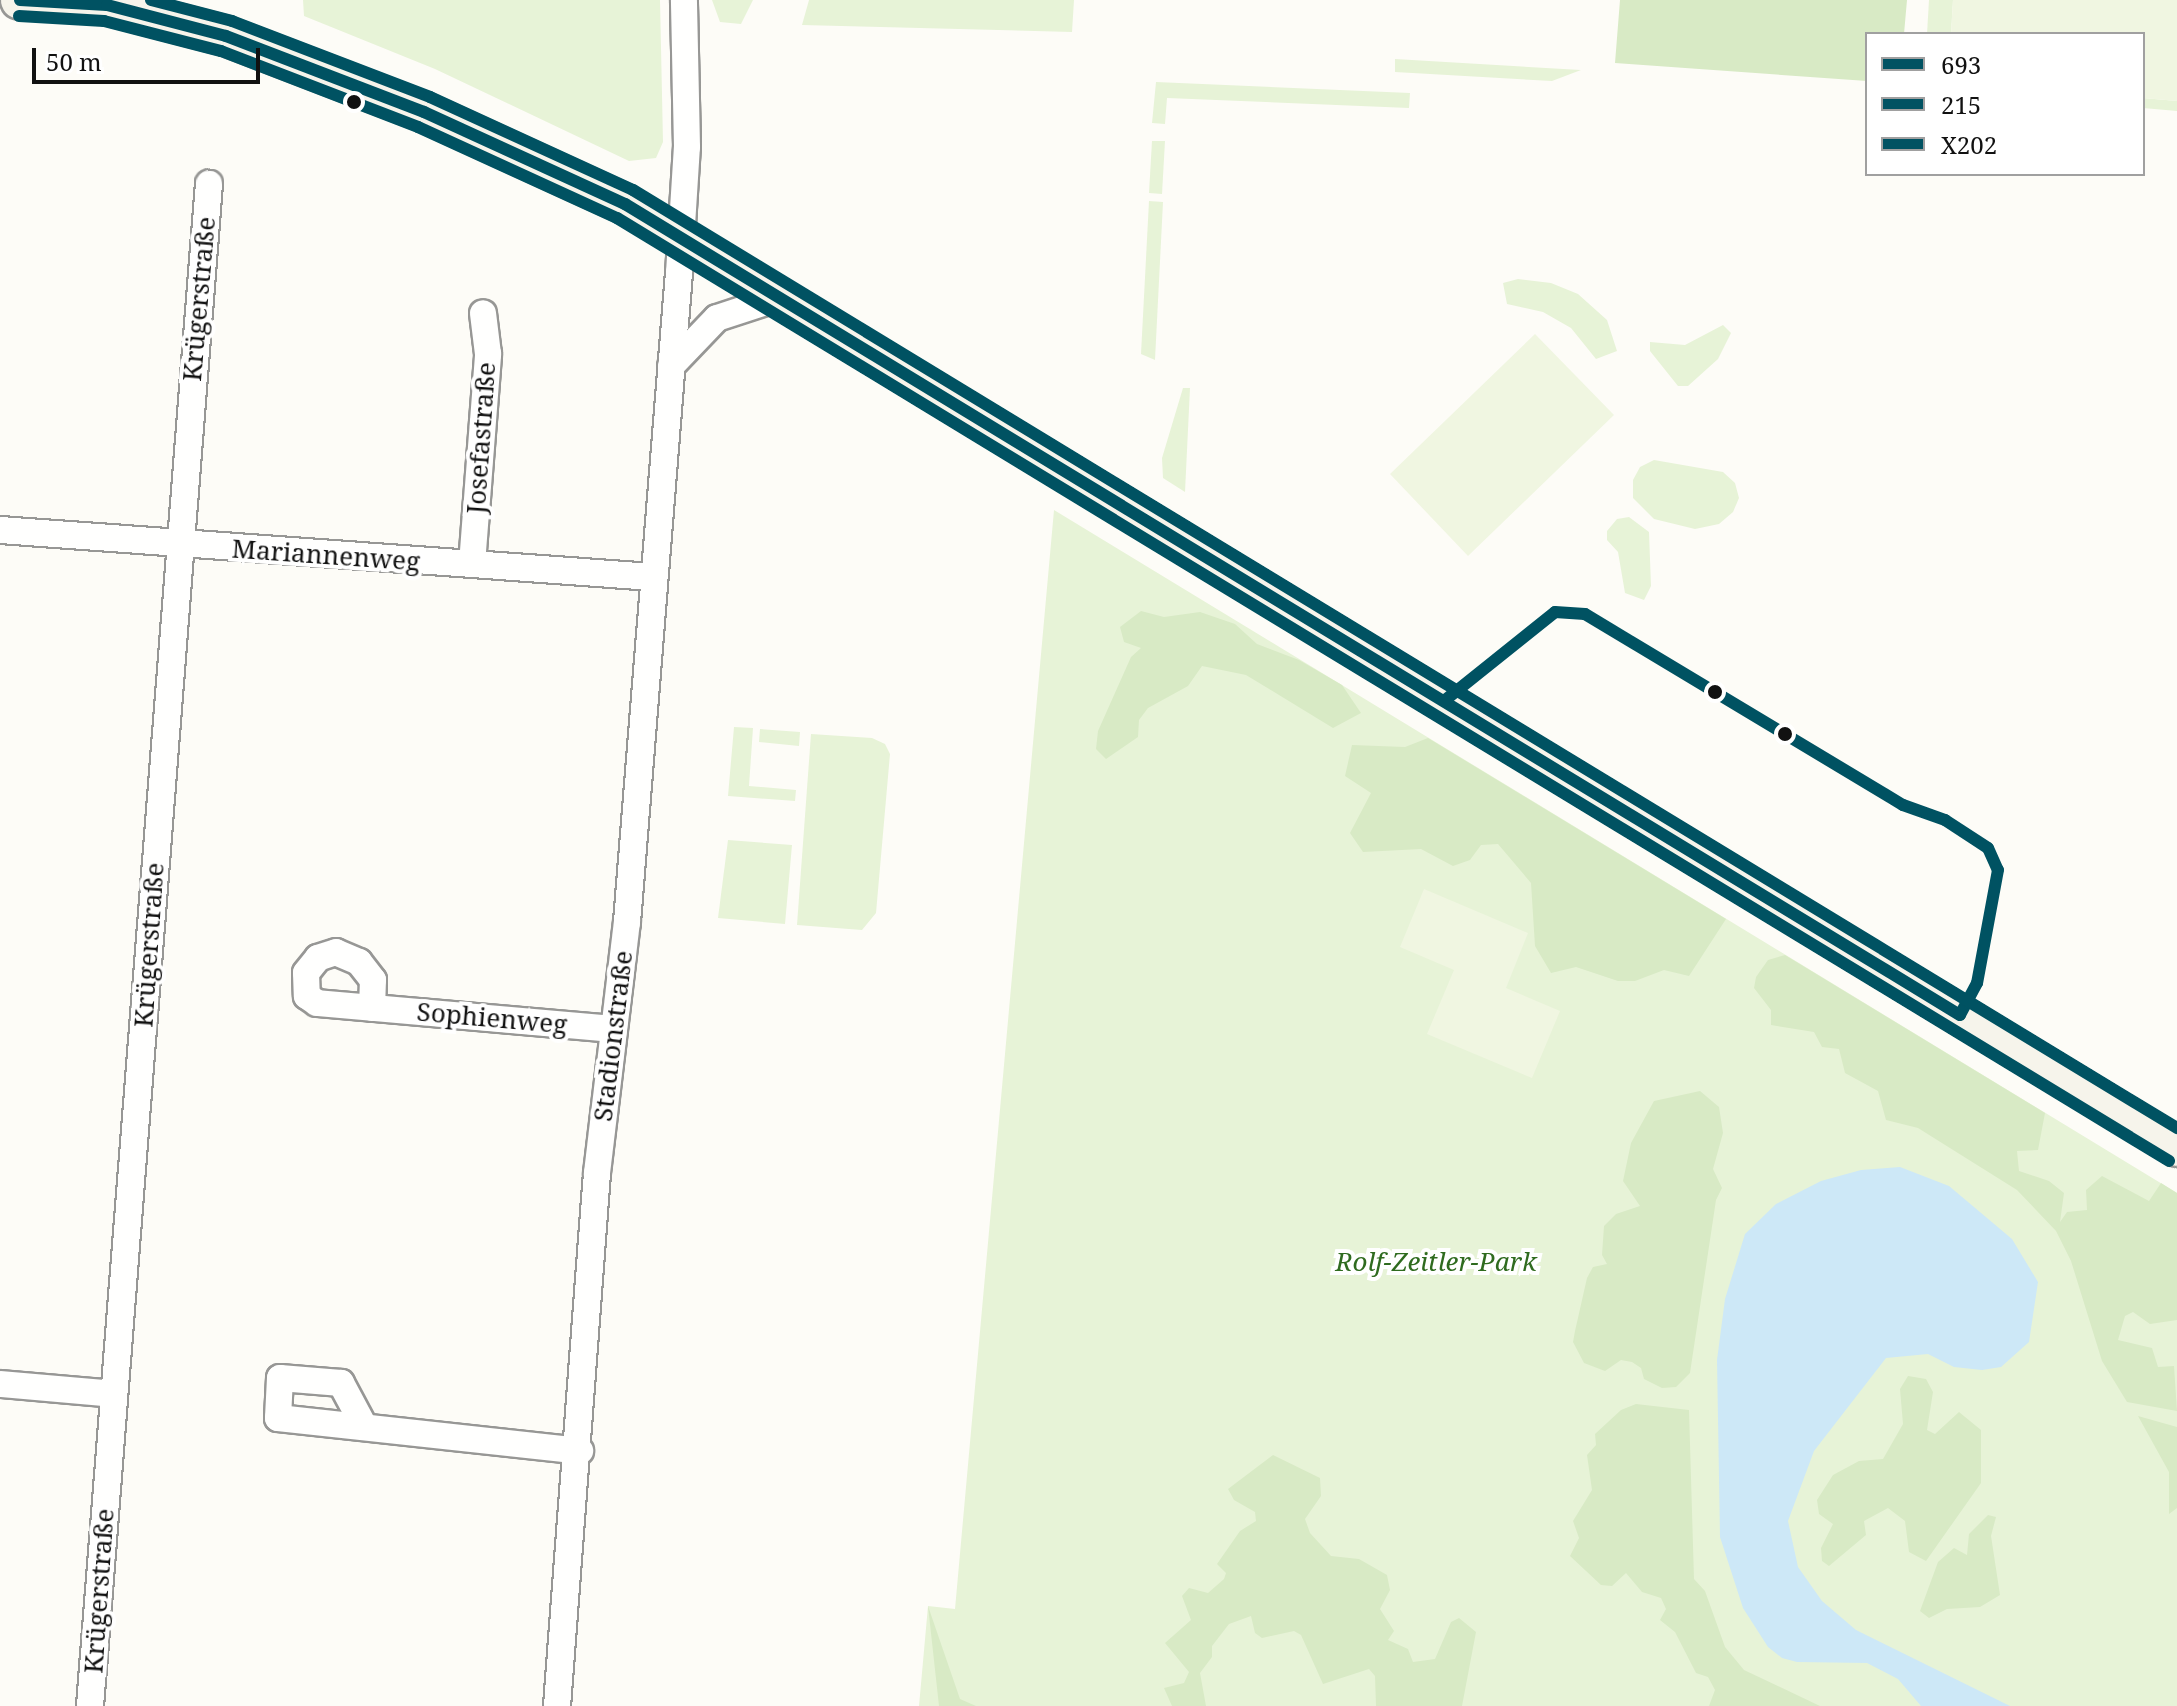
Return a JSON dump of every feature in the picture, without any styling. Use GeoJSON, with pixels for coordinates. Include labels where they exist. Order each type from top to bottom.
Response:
{"type":"FeatureCollection","features":[{"type":"Feature","properties":{"kind":"main road"},"geometry":{"type":"LineString","coordinates":[[20,0],[107,5],[262,48],[526,157],[681,237],[2177,1147]]}},
{"type":"Feature","properties":{"kind":"street","name":"Stadionstraße"},"geometry":{"type":"LineString","coordinates":[[557,1706],[612,1029],[627,922],[681,237],[687,147],[684,0]]}},
{"type":"Feature","properties":{"kind":"street","name":"Krügerstraße"},"geometry":{"type":"LineString","coordinates":[[90,1706],[209,184]]}},
{"type":"Feature","properties":{"kind":"street"},"geometry":{"type":"LineString","coordinates":[[671,366],[717,318],[781,297]]}},
{"type":"Feature","properties":{"kind":"street","name":"Josefastraße"},"geometry":{"type":"LineString","coordinates":[[472,564],[488,354],[483,313]]}},
{"type":"Feature","properties":{"kind":"street","name":"Mariannenweg"},"geometry":{"type":"LineString","coordinates":[[0,530],[652,577]]}},
{"type":"Feature","properties":{"kind":"street","name":"Sophienweg"},"geometry":{"type":"LineString","coordinates":[[372,1008],[612,1029]]}},
{"type":"Feature","properties":{"kind":"street"},"geometry":{"type":"LineString","coordinates":[[0,1384],[114,1394]]}},
{"type":"Feature","properties":{"kind":"street"},"geometry":{"type":"LineString","coordinates":[[364,1426],[580,1451]]}},
{"type":"Feature","properties":{"kind":"green space"},"geometry":{"type":"Polygon","coordinates":[[[303,0],[660,0],[663,142],[656,158],[629,161],[435,69],[304,16],[303,0]]]}},
{"type":"Feature","properties":{"kind":"green space"},"geometry":{"type":"Polygon","coordinates":[[[712,0],[753,0],[741,24],[720,22],[712,0]]]}},
{"type":"Feature","properties":{"kind":"green space"},"geometry":{"type":"Polygon","coordinates":[[[809,0],[1074,0],[1072,32],[802,25],[809,0]]]}},
{"type":"Feature","properties":{"kind":"green space"},"geometry":{"type":"Polygon","coordinates":[[[1620,0],[1907,0],[1904,32],[1865,32],[1865,81],[1615,63],[1620,0]]]}},
{"type":"Feature","properties":{"kind":"green space"},"geometry":{"type":"Polygon","coordinates":[[[1929,0],[1953,0],[1951,32],[1927,32],[1929,0]]]}},
{"type":"Feature","properties":{"kind":"green space"},"geometry":{"type":"Polygon","coordinates":[[[1953,0],[2177,0],[2177,101],[2145,98],[2145,32],[1951,32],[1953,0]]]}},
{"type":"Feature","properties":{"kind":"green space"},"geometry":{"type":"Polygon","coordinates":[[[1395,59],[1581,70],[1552,81],[1395,72],[1395,59]]]}},
{"type":"Feature","properties":{"kind":"green space"},"geometry":{"type":"Polygon","coordinates":[[[1156,82],[1410,93],[1409,108],[1167,98],[1165,124],[1152,123],[1156,82]]]}},
{"type":"Feature","properties":{"kind":"green space"},"geometry":{"type":"Polygon","coordinates":[[[2145,98],[2177,101],[2177,111],[2145,108],[2145,98]]]}},
{"type":"Feature","properties":{"kind":"green space"},"geometry":{"type":"Polygon","coordinates":[[[1152,141],[1165,141],[1162,194],[1149,193],[1152,141]]]}},
{"type":"Feature","properties":{"kind":"green space"},"geometry":{"type":"Polygon","coordinates":[[[1149,201],[1163,202],[1155,360],[1141,354],[1149,201]]]}},
{"type":"Feature","properties":{"kind":"green space"},"geometry":{"type":"Polygon","coordinates":[[[1518,279],[1551,283],[1578,294],[1607,320],[1617,351],[1596,359],[1571,328],[1543,312],[1507,304],[1503,283],[1518,279]]]}},
{"type":"Feature","properties":{"kind":"green space"},"geometry":{"type":"Polygon","coordinates":[[[1723,325],[1731,333],[1718,359],[1688,386],[1678,386],[1650,351],[1650,342],[1685,345],[1723,325]]]}},
{"type":"Feature","properties":{"kind":"green space"},"geometry":{"type":"Polygon","coordinates":[[[1535,334],[1614,415],[1468,556],[1390,474],[1535,334]]]}},
{"type":"Feature","properties":{"kind":"green space"},"geometry":{"type":"Polygon","coordinates":[[[1183,388],[1190,388],[1185,492],[1163,478],[1162,458],[1183,388]]]}},
{"type":"Feature","properties":{"kind":"green space"},"geometry":{"type":"Polygon","coordinates":[[[1654,460],[1723,472],[1735,483],[1739,498],[1733,512],[1719,524],[1695,529],[1654,519],[1633,498],[1633,480],[1640,467],[1654,460]]]}},
{"type":"Feature","properties":{"kind":"green space","name":"Rolf-Zeitler-Park"},"geometry":{"type":"Polygon","coordinates":[[[1054,510],[2177,1193],[2177,1706],[919,1706],[928,1606],[955,1609],[1054,510]]]}},
{"type":"Feature","properties":{"kind":"green space"},"geometry":{"type":"Polygon","coordinates":[[[1629,517],[1649,532],[1651,586],[1644,600],[1625,593],[1618,552],[1607,540],[1607,531],[1617,519],[1629,517]]]}},
{"type":"Feature","properties":{"kind":"green space"},"geometry":{"type":"Polygon","coordinates":[[[1141,611],[1164,617],[1200,612],[1235,624],[1257,644],[1299,660],[1342,685],[1361,713],[1333,728],[1246,675],[1202,666],[1188,686],[1148,708],[1139,720],[1138,737],[1106,759],[1096,749],[1098,731],[1131,657],[1141,648],[1124,642],[1120,627],[1141,611]]]}},
{"type":"Feature","properties":{"kind":"green space"},"geometry":{"type":"Polygon","coordinates":[[[734,727],[753,728],[749,786],[796,790],[795,801],[728,796],[734,727]]]}},
{"type":"Feature","properties":{"kind":"green space"},"geometry":{"type":"Polygon","coordinates":[[[760,729],[800,732],[799,746],[759,742],[760,729]]]}},
{"type":"Feature","properties":{"kind":"green space"},"geometry":{"type":"Polygon","coordinates":[[[811,734],[872,738],[885,744],[890,754],[876,913],[862,930],[797,925],[811,734]]]}},
{"type":"Feature","properties":{"kind":"green space"},"geometry":{"type":"Polygon","coordinates":[[[1428,738],[1726,919],[1689,976],[1664,970],[1635,981],[1618,981],[1576,967],[1551,973],[1535,946],[1531,883],[1498,844],[1481,845],[1470,860],[1453,866],[1421,849],[1363,852],[1350,833],[1371,793],[1345,776],[1352,745],[1405,747],[1428,738]]]}},
{"type":"Feature","properties":{"kind":"green space"},"geometry":{"type":"Polygon","coordinates":[[[728,840],[792,845],[785,924],[718,918],[728,840]]]}},
{"type":"Feature","properties":{"kind":"green space"},"geometry":{"type":"Polygon","coordinates":[[[1424,889],[1528,933],[1506,988],[1560,1011],[1532,1078],[1427,1034],[1454,970],[1400,947],[1424,889]]]}},
{"type":"Feature","properties":{"kind":"green space"},"geometry":{"type":"Polygon","coordinates":[[[1785,955],[2045,1113],[2038,1150],[2017,1151],[2019,1171],[2049,1181],[2064,1193],[2060,1222],[2067,1212],[2087,1210],[2086,1190],[2102,1176],[2149,1201],[2161,1183],[2177,1193],[2177,1320],[2150,1324],[2133,1312],[2125,1316],[2118,1340],[2152,1348],[2158,1367],[2174,1366],[2177,1411],[2127,1402],[2102,1361],[2071,1261],[2056,1231],[2017,1190],[1918,1128],[1886,1120],[1878,1091],[1845,1073],[1839,1049],[1822,1047],[1814,1032],[1771,1025],[1771,1010],[1754,988],[1756,977],[1768,960],[1785,955]]]}},
{"type":"Feature","properties":{"kind":"green space"},"geometry":{"type":"Polygon","coordinates":[[[1700,1091],[1719,1107],[1723,1133],[1713,1169],[1722,1188],[1716,1200],[1690,1373],[1676,1387],[1662,1388],[1644,1379],[1641,1368],[1632,1362],[1621,1360],[1605,1371],[1584,1363],[1573,1342],[1587,1278],[1593,1267],[1607,1264],[1602,1255],[1604,1226],[1616,1214],[1640,1206],[1623,1181],[1631,1143],[1654,1101],[1700,1091]]]}},
{"type":"Feature","properties":{"kind":"green space"},"geometry":{"type":"Polygon","coordinates":[[[1908,1376],[1926,1379],[1933,1392],[1927,1430],[1935,1434],[1959,1412],[1981,1430],[1981,1483],[1926,1561],[1909,1552],[1905,1521],[1888,1508],[1864,1521],[1866,1535],[1829,1566],[1822,1561],[1821,1548],[1833,1524],[1819,1514],[1817,1500],[1833,1475],[1859,1461],[1883,1459],[1903,1424],[1900,1389],[1908,1376]]]}},
{"type":"Feature","properties":{"kind":"green space"},"geometry":{"type":"Polygon","coordinates":[[[1636,1404],[1689,1410],[1694,1579],[1705,1591],[1725,1647],[1744,1670],[1820,1706],[1709,1706],[1715,1690],[1708,1677],[1696,1673],[1675,1632],[1660,1620],[1666,1609],[1661,1598],[1642,1592],[1626,1573],[1612,1586],[1601,1585],[1570,1556],[1579,1538],[1573,1521],[1592,1490],[1587,1455],[1596,1445],[1595,1434],[1621,1410],[1636,1404]]]}},
{"type":"Feature","properties":{"kind":"green space"},"geometry":{"type":"Polygon","coordinates":[[[2138,1416],[2177,1427],[2177,1508],[2169,1514],[2169,1472],[2138,1416]]]}},
{"type":"Feature","properties":{"kind":"green space"},"geometry":{"type":"Polygon","coordinates":[[[1273,1455],[1320,1478],[1321,1496],[1305,1519],[1310,1533],[1331,1556],[1359,1559],[1387,1575],[1390,1590],[1380,1609],[1394,1631],[1388,1640],[1408,1649],[1413,1662],[1435,1659],[1451,1622],[1459,1618],[1476,1632],[1462,1706],[1376,1706],[1375,1676],[1369,1669],[1323,1684],[1301,1635],[1294,1631],[1262,1638],[1255,1633],[1251,1616],[1229,1624],[1212,1646],[1212,1657],[1200,1673],[1206,1706],[1172,1706],[1164,1688],[1184,1683],[1189,1672],[1165,1643],[1191,1620],[1182,1596],[1189,1588],[1208,1593],[1224,1579],[1226,1573],[1217,1564],[1240,1531],[1256,1521],[1255,1512],[1234,1500],[1228,1489],[1273,1455]]]}},
{"type":"Feature","properties":{"kind":"green space"},"geometry":{"type":"Polygon","coordinates":[[[1988,1515],[1996,1517],[1991,1536],[2000,1595],[1980,1607],[1947,1609],[1929,1618],[1920,1611],[1938,1562],[1954,1548],[1967,1555],[1969,1534],[1988,1515]]]}},
{"type":"Feature","properties":{"kind":"green space"},"geometry":{"type":"Polygon","coordinates":[[[928,1606],[960,1699],[976,1706],[939,1706],[928,1606]]]}},
{"type":"Feature","properties":{"kind":"water"},"geometry":{"type":"Polygon","coordinates":[[[1900,1167],[1949,1186],[2012,1239],[2038,1282],[2029,1342],[2001,1367],[1982,1370],[1954,1367],[1928,1354],[1886,1358],[1814,1451],[1788,1521],[1798,1567],[1822,1601],[1856,1630],[2010,1706],[1921,1706],[1898,1679],[1867,1663],[1797,1662],[1782,1658],[1768,1647],[1743,1608],[1720,1537],[1717,1360],[1725,1299],[1745,1234],[1776,1204],[1821,1181],[1861,1170],[1900,1167]]]}},
{"type":"Feature","properties":{"kind":"transit line","name":"693"},"geometry":{"type":"LineString","coordinates":[[20,0],[107,5],[226,36],[424,112],[625,204],[1960,1015]]}},
{"type":"Feature","properties":{"kind":"transit line","name":"X202"},"geometry":{"type":"LineString","coordinates":[[151,0],[232,21],[430,97],[633,190],[2177,1128]]}},
{"type":"Feature","properties":{"kind":"transit line","name":"215"},"geometry":{"type":"LineString","coordinates":[[19,16],[104,21],[221,51],[418,127],[617,218],[2169,1161]]}},
{"type":"Feature","properties":{"kind":"transit line","name":"693"},"geometry":{"type":"LineString","coordinates":[[1444,701],[1555,612],[1585,614],[1903,805],[1945,820],[1988,848],[1998,870],[1977,983],[1960,1015]]}}]}
